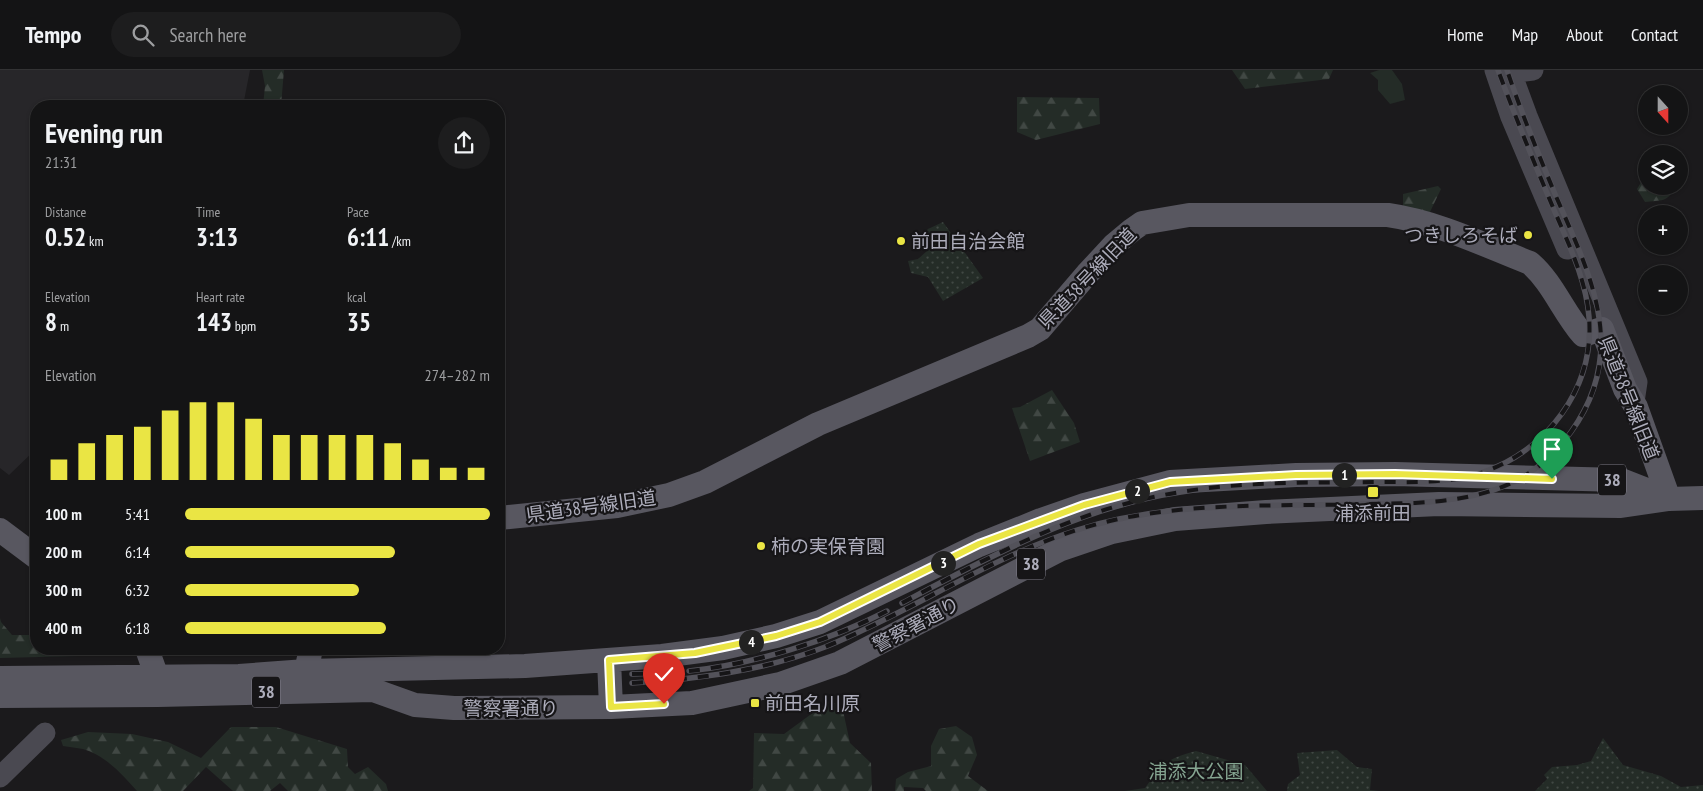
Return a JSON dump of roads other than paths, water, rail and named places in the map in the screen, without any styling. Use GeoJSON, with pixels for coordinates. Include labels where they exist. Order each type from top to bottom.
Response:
{"type":"FeatureCollection","features":[{"type":"Feature","properties":{"kind":"main road","name":"県道38号線旧道"},"geometry":{"type":"LineString","coordinates":[[505,517],[617,506],[669,495],[705,482],[818,424],[1028,336],[1040,329],[1087,274],[1114,245],[1132,230],[1142,223],[1189,215],[1388,215],[1434,225],[1530,262],[1550,284],[1574,324],[1583,335],[1602,329],[1625,390],[1634,402],[1669,499]]}},
{"type":"Feature","properties":{"kind":"main road","name":"警察署通り"},"geometry":{"type":"LineString","coordinates":[[158,686],[239,676],[308,660],[525,666],[695,653],[776,636],[820,622],[979,544],[1084,505],[1170,482],[1296,475],[1395,474],[1621,480],[1669,499]]}},
{"type":"Feature","properties":{"kind":"main road","name":"警察署通り"},"geometry":{"type":"LineString","coordinates":[[158,686],[373,690],[415,705],[454,708],[611,707],[692,703],[780,684],[840,663],[1059,550],[1112,532],[1176,519],[1266,512],[1439,504],[1621,506],[1669,499],[1703,498]]}},
{"type":"Feature","properties":{"kind":"main road"},"geometry":{"type":"LineString","coordinates":[[0,530],[30,552]]}},
{"type":"Feature","properties":{"kind":"main road"},"geometry":{"type":"LineString","coordinates":[[149,655],[158,686]]}},
{"type":"Feature","properties":{"kind":"main road"},"geometry":{"type":"LineString","coordinates":[[609,660],[611,707]]}},
{"type":"Feature","properties":{"kind":"main road","name":"38"},"geometry":{"type":"LineString","coordinates":[[0,678],[158,686]]}},
{"type":"Feature","properties":{"kind":"main road","name":"38"},"geometry":{"type":"LineString","coordinates":[[0,696],[158,686]]}},
{"type":"Feature","properties":{"kind":"street"},"geometry":{"type":"LineString","coordinates":[[1503,72],[1533,70]]}},
{"type":"Feature","properties":{"kind":"street"},"geometry":{"type":"LineString","coordinates":[[1503,72],[1511,117],[1602,329]]}},
{"type":"Feature","properties":{"kind":"street"},"geometry":{"type":"LineString","coordinates":[[1503,72],[1530,124],[1637,382],[1634,402]]}},
{"type":"Feature","properties":{"kind":"street"},"geometry":{"type":"LineString","coordinates":[[0,777],[45,733]]}},
{"type":"Feature","properties":{"kind":"railway"},"geometry":{"type":"LineString","coordinates":[[902,603],[1003,551],[1037,536],[1072,521],[1144,499],[1205,488],[1253,484],[1415,482],[1442,481],[1468,477],[1505,463],[1527,449],[1546,433],[1562,413],[1575,392],[1584,368],[1589,343],[1589,317],[1584,288],[1575,260],[1498,70]]}},
{"type":"Feature","properties":{"kind":"railway"},"geometry":{"type":"LineString","coordinates":[[632,683],[730,672],[754,668],[802,655],[857,633],[1012,555],[1077,530],[1104,522],[1158,512],[1213,507],[1438,501],[1482,494],[1521,478],[1539,466],[1571,432],[1589,402],[1598,372],[1601,342],[1598,313],[1591,283],[1581,254],[1530,132],[1507,70]]}},
{"type":"Feature","properties":{"kind":"railway"},"geometry":{"type":"LineString","coordinates":[[689,671],[739,663],[791,650],[841,632],[887,611]]}},
{"type":"Feature","properties":{"kind":"railway"},"geometry":{"type":"LineString","coordinates":[[632,674],[667,673]]}},
{"type":"Feature","properties":{"kind":"place","name":"つきしろそば"},"geometry":{"type":"Point","coordinates":[1528,235]}},
{"type":"Feature","properties":{"kind":"place","name":"前田自治会館"},"geometry":{"type":"Point","coordinates":[901,241]}},
{"type":"Feature","properties":{"kind":"place","name":"浦添前田"},"geometry":{"type":"Point","coordinates":[1373,492]}},
{"type":"Feature","properties":{"kind":"place","name":"柿の実保育園"},"geometry":{"type":"Point","coordinates":[761,546]}},
{"type":"Feature","properties":{"kind":"place","name":"前田名川原"},"geometry":{"type":"Point","coordinates":[755,703]}},
{"type":"Feature","properties":{"kind":"park label","name":"浦添大公園"},"geometry":{"type":"Point","coordinates":[1196,771]}}]}
